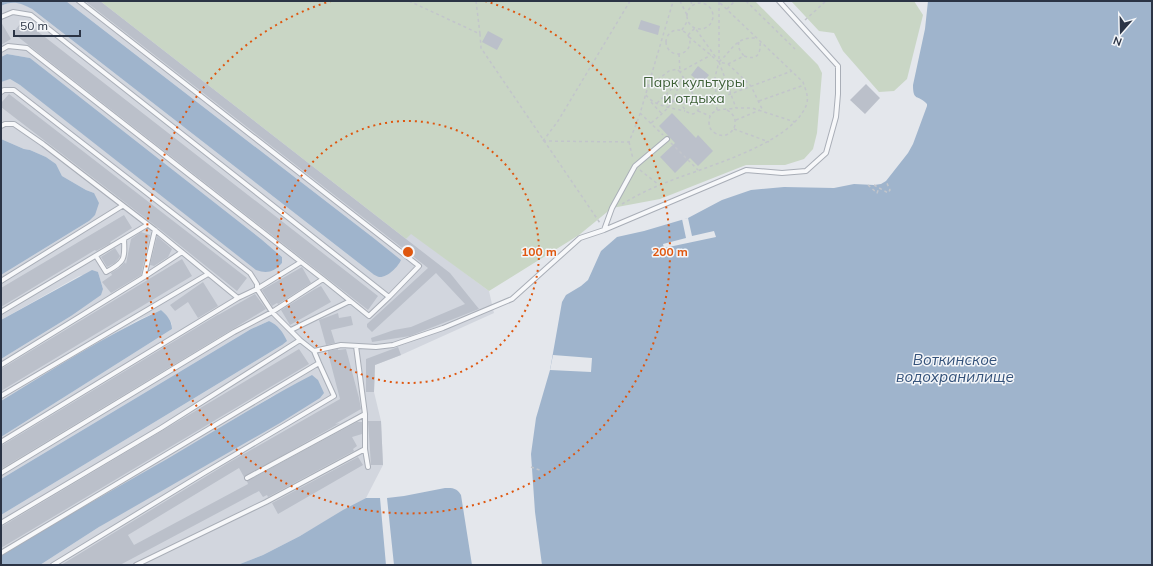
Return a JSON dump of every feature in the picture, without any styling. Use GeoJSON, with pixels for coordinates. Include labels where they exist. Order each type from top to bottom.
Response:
{"type":"FeatureCollection","features":[{"type":"Feature","properties":{"kind":"lane"},"geometry":{"type":"LineString","coordinates":[[1,50],[8,46],[27,48],[369,316],[419,266],[79,1]]}},
{"type":"Feature","properties":{"kind":"lane"},"geometry":{"type":"LineString","coordinates":[[314,351],[341,345],[376,347],[393,345],[443,328],[512,299],[580,238],[604,230],[746,170],[782,174],[806,171],[826,153],[836,117],[838,66],[779,1]]}},
{"type":"Feature","properties":{"kind":"lane"},"geometry":{"type":"LineString","coordinates":[[1,17],[13,12],[31,15],[389,297]]}},
{"type":"Feature","properties":{"kind":"lane"},"geometry":{"type":"LineString","coordinates":[[1,92],[4,90],[14,90],[250,273],[257,284],[257,289],[272,312],[300,340],[314,351],[334,396],[53,565]]}},
{"type":"Feature","properties":{"kind":"lane"},"geometry":{"type":"LineString","coordinates":[[1,126],[5,124],[14,124],[43,144],[182,252],[238,298]]}},
{"type":"Feature","properties":{"kind":"lane"},"geometry":{"type":"LineString","coordinates":[[604,230],[612,208],[635,166],[667,139]]}},
{"type":"Feature","properties":{"kind":"lane"},"geometry":{"type":"LineString","coordinates":[[1,281],[122,206]]}},
{"type":"Feature","properties":{"kind":"lane"},"geometry":{"type":"LineString","coordinates":[[1,312],[147,225]]}},
{"type":"Feature","properties":{"kind":"lane"},"geometry":{"type":"LineString","coordinates":[[144,277],[154,230]]}},
{"type":"Feature","properties":{"kind":"lane"},"geometry":{"type":"LineString","coordinates":[[96,256],[106,272],[120,265],[124,256],[124,239]]}},
{"type":"Feature","properties":{"kind":"lane"},"geometry":{"type":"LineString","coordinates":[[1,365],[182,252]]}},
{"type":"Feature","properties":{"kind":"lane"},"geometry":{"type":"LineString","coordinates":[[1,442],[238,298],[257,289],[301,262]]}},
{"type":"Feature","properties":{"kind":"lane"},"geometry":{"type":"LineString","coordinates":[[1,396],[208,274]]}},
{"type":"Feature","properties":{"kind":"lane"},"geometry":{"type":"LineString","coordinates":[[1,472],[234,332],[272,312],[323,279]]}},
{"type":"Feature","properties":{"kind":"lane"},"geometry":{"type":"LineString","coordinates":[[290,330],[350,301]]}},
{"type":"Feature","properties":{"kind":"lane"},"geometry":{"type":"LineString","coordinates":[[1,523],[161,428],[300,340]]}},
{"type":"Feature","properties":{"kind":"lane"},"geometry":{"type":"LineString","coordinates":[[356,346],[365,414],[365,449],[368,467]]}},
{"type":"Feature","properties":{"kind":"lane"},"geometry":{"type":"LineString","coordinates":[[1,553],[319,363]]}},
{"type":"Feature","properties":{"kind":"lane"},"geometry":{"type":"LineString","coordinates":[[247,478],[365,414]]}},
{"type":"Feature","properties":{"kind":"lane"},"geometry":{"type":"LineString","coordinates":[[136,565],[266,502],[365,449]]}},
{"type":"Feature","properties":{"kind":"path"},"geometry":{"type":"LineString","coordinates":[[409,1],[480,34]]}},
{"type":"Feature","properties":{"kind":"path"},"geometry":{"type":"LineString","coordinates":[[476,1],[481,48],[604,230]]}},
{"type":"Feature","properties":{"kind":"path"},"geometry":{"type":"LineString","coordinates":[[543,141],[558,121],[630,1]]}},
{"type":"Feature","properties":{"kind":"path"},"geometry":{"type":"LineString","coordinates":[[543,141],[629,142],[639,117],[674,1]]}},
{"type":"Feature","properties":{"kind":"path"},"geometry":{"type":"LineString","coordinates":[[680,1],[691,25],[695,28],[719,62],[736,108]]}},
{"type":"Feature","properties":{"kind":"path"},"geometry":{"type":"LineString","coordinates":[[691,1],[692,6]]}},
{"type":"Feature","properties":{"kind":"path"},"geometry":{"type":"LineString","coordinates":[[727,9],[735,1]]}},
{"type":"Feature","properties":{"kind":"path"},"geometry":{"type":"LineString","coordinates":[[746,1],[795,49]]}},
{"type":"Feature","properties":{"kind":"path"},"geometry":{"type":"LineString","coordinates":[[800,24],[826,1]]}},
{"type":"Feature","properties":{"kind":"path"},"geometry":{"type":"LineString","coordinates":[[612,208],[659,185],[747,152],[769,142],[795,122],[805,107],[807,93],[803,82],[719,2]]}},
{"type":"Feature","properties":{"kind":"path"},"geometry":{"type":"LineString","coordinates":[[717,110],[715,77],[719,62],[719,2]]}},
{"type":"Feature","properties":{"kind":"path"},"geometry":{"type":"LineString","coordinates":[[687,15],[692,6],[697,4],[704,4],[709,7],[712,14],[712,20],[707,26],[703,28],[695,28],[688,36]]}},
{"type":"Feature","properties":{"kind":"path"},"geometry":{"type":"LineString","coordinates":[[682,30],[688,20]]}},
{"type":"Feature","properties":{"kind":"path"},"geometry":{"type":"LineString","coordinates":[[688,36],[690,43],[685,52],[679,54],[673,53],[666,46],[665,41],[670,32],[682,30],[719,62],[728,64],[751,86],[763,111]]}},
{"type":"Feature","properties":{"kind":"path"},"geometry":{"type":"LineString","coordinates":[[719,62],[739,41],[746,38],[757,38]]}},
{"type":"Feature","properties":{"kind":"path"},"geometry":{"type":"LineString","coordinates":[[739,41],[739,49],[744,56],[750,58],[759,54],[760,41]]}},
{"type":"Feature","properties":{"kind":"path"},"geometry":{"type":"LineString","coordinates":[[679,54],[680,72]]}},
{"type":"Feature","properties":{"kind":"path"},"geometry":{"type":"LineString","coordinates":[[680,72],[710,55]]}},
{"type":"Feature","properties":{"kind":"path"},"geometry":{"type":"LineString","coordinates":[[728,64],[744,56]]}},
{"type":"Feature","properties":{"kind":"path"},"geometry":{"type":"LineString","coordinates":[[647,88],[675,68],[683,76],[700,104],[698,111],[692,114],[669,108],[650,100]]}},
{"type":"Feature","properties":{"kind":"path"},"geometry":{"type":"LineString","coordinates":[[717,99],[792,71]]}},
{"type":"Feature","properties":{"kind":"path"},"geometry":{"type":"LineString","coordinates":[[657,103],[683,78],[683,76]]}},
{"type":"Feature","properties":{"kind":"path"},"geometry":{"type":"LineString","coordinates":[[651,123],[669,108],[676,94],[678,82]]}},
{"type":"Feature","properties":{"kind":"path"},"geometry":{"type":"LineString","coordinates":[[758,101],[804,85]]}},
{"type":"Feature","properties":{"kind":"path"},"geometry":{"type":"LineString","coordinates":[[646,94],[662,114]]}},
{"type":"Feature","properties":{"kind":"path"},"geometry":{"type":"LineString","coordinates":[[672,102],[685,100],[691,97],[696,98]]}},
{"type":"Feature","properties":{"kind":"path"},"geometry":{"type":"LineString","coordinates":[[685,100],[683,106],[685,111]]}},
{"type":"Feature","properties":{"kind":"path"},"geometry":{"type":"LineString","coordinates":[[727,110],[732,113],[735,120],[734,128],[730,133],[720,135],[715,133],[710,127],[709,121],[710,116],[717,110],[752,108],[795,122]]}},
{"type":"Feature","properties":{"kind":"path"},"geometry":{"type":"LineString","coordinates":[[735,120],[760,110]]}},
{"type":"Feature","properties":{"kind":"path"},"geometry":{"type":"LineString","coordinates":[[698,111],[710,116]]}},
{"type":"Feature","properties":{"kind":"path"},"geometry":{"type":"LineString","coordinates":[[734,128],[769,142]]}},
{"type":"Feature","properties":{"kind":"path"},"geometry":{"type":"LineString","coordinates":[[874,185],[888,193],[890,190],[886,181]]}},
{"type":"Feature","properties":{"kind":"path"},"geometry":{"type":"LineString","coordinates":[[868,185],[877,193],[879,188]]}},
{"type":"Feature","properties":{"kind":"path"},"geometry":{"type":"LineString","coordinates":[[531,467],[542,471]]}},
{"type":"Feature","properties":{"kind":"shaded area"},"geometry":{"type":"Polygon","coordinates":[[[66,1],[100,1],[406,239],[411,233],[489,291],[494,313],[401,355],[375,365],[374,392],[381,421],[383,465],[366,498],[300,536],[263,555],[240,564],[40,565],[99,527],[276,394],[168,459],[49,526],[1,556],[1,515],[282,345],[269,321],[251,329],[1,479],[1,437],[172,329],[172,324],[161,310],[138,320],[1,401],[1,359],[71,316],[103,289],[98,272],[79,276],[1,320],[1,275],[89,221],[94,193],[62,176],[56,164],[46,157],[1,139],[1,82],[10,79],[20,85],[278,268],[282,263],[282,257],[30,58],[7,54],[1,57],[1,6],[11,2],[19,2],[32,9],[373,274],[371,236],[66,1]]]}},
{"type":"Feature","properties":{"kind":"green space","name":"Парк культуры и отдыха"},"geometry":{"type":"Polygon","coordinates":[[[100,1],[755,1],[818,65],[822,73],[817,133],[813,149],[804,159],[785,165],[746,165],[660,199],[612,208],[579,235],[489,291],[411,234],[406,239],[100,1]]]}},
{"type":"Feature","properties":{"kind":"green space"},"geometry":{"type":"Polygon","coordinates":[[[791,1],[914,1],[923,15],[907,79],[894,91],[879,92],[843,51],[834,33],[819,31],[791,1]]]}},
{"type":"Feature","properties":{"kind":"water"},"geometry":{"type":"Polygon","coordinates":[[[1,1],[66,1],[371,236],[401,260],[400,263],[392,272],[385,276],[379,277],[373,274],[32,9],[17,3],[9,3],[1,6],[1,1]]]}},
{"type":"Feature","properties":{"kind":"water","name":"Воткинское водохранилище"},"geometry":{"type":"Polygon","coordinates":[[[928,1],[1152,1],[1152,565],[542,565],[535,512],[531,454],[536,418],[550,370],[562,302],[566,295],[588,280],[601,251],[617,237],[688,218],[722,200],[751,190],[784,187],[834,188],[854,184],[874,185],[881,184],[886,181],[908,153],[913,144],[927,106],[924,101],[915,96],[913,85],[925,29],[928,1]]]}},
{"type":"Feature","properties":{"kind":"water"},"geometry":{"type":"Polygon","coordinates":[[[7,54],[30,58],[261,239],[282,257],[282,263],[276,268],[267,272],[256,270],[20,85],[10,79],[1,82],[1,57],[7,54]]]}},
{"type":"Feature","properties":{"kind":"water"},"geometry":{"type":"Polygon","coordinates":[[[1,139],[46,157],[56,164],[62,176],[94,193],[99,203],[95,215],[89,221],[1,275],[1,139]]]}},
{"type":"Feature","properties":{"kind":"water"},"geometry":{"type":"Polygon","coordinates":[[[92,270],[98,272],[103,289],[101,295],[71,316],[1,359],[1,320],[92,270]]]}},
{"type":"Feature","properties":{"kind":"water"},"geometry":{"type":"Polygon","coordinates":[[[161,310],[169,318],[172,329],[1,437],[1,401],[99,342],[161,310]]]}},
{"type":"Feature","properties":{"kind":"water"},"geometry":{"type":"Polygon","coordinates":[[[269,321],[278,327],[287,341],[282,345],[1,515],[1,479],[251,329],[269,321]]]}},
{"type":"Feature","properties":{"kind":"water"},"geometry":{"type":"Polygon","coordinates":[[[312,375],[318,380],[324,393],[320,398],[280,423],[99,527],[40,565],[1,565],[1,556],[21,543],[312,375]]]}},
{"type":"Feature","properties":{"kind":"water"},"geometry":{"type":"Polygon","coordinates":[[[445,488],[454,489],[461,495],[472,565],[228,565],[240,564],[263,555],[300,536],[366,498],[404,496],[445,488]]]}},
{"type":"Feature","properties":{"kind":"pier"},"geometry":{"type":"Polygon","coordinates":[[[688,218],[692,236],[714,231],[716,237],[664,248],[663,244],[686,238],[682,219],[688,218]]]}},
{"type":"Feature","properties":{"kind":"pier"},"geometry":{"type":"Polygon","coordinates":[[[553,355],[592,358],[591,372],[550,370],[553,355]]]}},
{"type":"Feature","properties":{"kind":"pier"},"geometry":{"type":"Polygon","coordinates":[[[380,498],[387,498],[394,565],[386,565],[380,498]]]}},
{"type":"Feature","properties":{"kind":"building"},"geometry":{"type":"Polygon","coordinates":[[[85,1],[100,1],[450,273],[479,309],[410,336],[372,342],[371,338],[394,330],[411,327],[465,304],[436,273],[372,332],[367,327],[367,324],[428,268],[85,1]]]}},
{"type":"Feature","properties":{"kind":"building"},"geometry":{"type":"Polygon","coordinates":[[[23,20],[378,296],[368,310],[13,33],[23,20]]]}},
{"type":"Feature","properties":{"kind":"building"},"geometry":{"type":"Polygon","coordinates":[[[641,20],[660,26],[658,35],[638,29],[641,20]]]}},
{"type":"Feature","properties":{"kind":"building"},"geometry":{"type":"Polygon","coordinates":[[[1,22],[11,39],[1,45],[1,22]]]}},
{"type":"Feature","properties":{"kind":"building"},"geometry":{"type":"Polygon","coordinates":[[[488,31],[503,39],[497,50],[482,42],[488,31]]]}},
{"type":"Feature","properties":{"kind":"building"},"geometry":{"type":"Polygon","coordinates":[[[698,66],[709,75],[702,84],[691,75],[698,66]]]}},
{"type":"Feature","properties":{"kind":"building"},"geometry":{"type":"Polygon","coordinates":[[[866,84],[880,98],[865,114],[850,100],[866,84]]]}},
{"type":"Feature","properties":{"kind":"building"},"geometry":{"type":"Polygon","coordinates":[[[9,94],[247,278],[237,291],[157,227],[1,107],[1,103],[9,94]]]}},
{"type":"Feature","properties":{"kind":"building"},"geometry":{"type":"Polygon","coordinates":[[[672,113],[696,138],[698,135],[713,151],[698,166],[690,158],[675,173],[660,157],[675,143],[659,126],[672,113]]]}},
{"type":"Feature","properties":{"kind":"building"},"geometry":{"type":"Polygon","coordinates":[[[124,215],[132,228],[110,242],[111,243],[96,251],[95,250],[1,307],[1,288],[124,215]]]}},
{"type":"Feature","properties":{"kind":"building"},"geometry":{"type":"Polygon","coordinates":[[[141,232],[150,235],[141,275],[111,293],[102,282],[112,275],[111,273],[125,262],[126,264],[131,239],[141,232]]]}},
{"type":"Feature","properties":{"kind":"building"},"geometry":{"type":"Polygon","coordinates":[[[157,236],[172,249],[168,257],[154,266],[150,265],[157,236]]]}},
{"type":"Feature","properties":{"kind":"building"},"geometry":{"type":"Polygon","coordinates":[[[115,248],[120,256],[115,263],[107,267],[101,257],[115,248]]]}},
{"type":"Feature","properties":{"kind":"building"},"geometry":{"type":"Polygon","coordinates":[[[182,259],[192,276],[1,391],[1,369],[182,259]]]}},
{"type":"Feature","properties":{"kind":"building"},"geometry":{"type":"Polygon","coordinates":[[[302,267],[311,283],[278,304],[277,303],[272,306],[262,290],[302,267]]]}},
{"type":"Feature","properties":{"kind":"building"},"geometry":{"type":"Polygon","coordinates":[[[203,282],[218,306],[198,318],[188,302],[175,311],[170,305],[203,282]]]}},
{"type":"Feature","properties":{"kind":"building"},"geometry":{"type":"Polygon","coordinates":[[[321,286],[331,302],[290,325],[281,310],[321,286]]]}},
{"type":"Feature","properties":{"kind":"building"},"geometry":{"type":"Polygon","coordinates":[[[255,294],[266,309],[1,469],[1,446],[219,314],[218,315],[255,294]]]}},
{"type":"Feature","properties":{"kind":"building"},"geometry":{"type":"Polygon","coordinates":[[[338,313],[339,318],[351,316],[353,325],[331,330],[335,343],[326,345],[319,320],[338,313]]]}},
{"type":"Feature","properties":{"kind":"building"},"geometry":{"type":"Polygon","coordinates":[[[398,347],[401,355],[375,365],[374,392],[366,392],[366,359],[398,347]]]}},
{"type":"Feature","properties":{"kind":"building"},"geometry":{"type":"Polygon","coordinates":[[[299,349],[309,364],[1,548],[1,527],[299,349]]]}},
{"type":"Feature","properties":{"kind":"building"},"geometry":{"type":"Polygon","coordinates":[[[346,349],[361,409],[335,424],[340,423],[244,477],[239,468],[128,535],[134,545],[248,484],[247,481],[357,422],[362,422],[362,434],[352,437],[357,446],[353,449],[354,451],[268,497],[267,495],[263,497],[259,491],[120,565],[61,565],[228,463],[340,399],[328,353],[328,351],[346,349]]]}},
{"type":"Feature","properties":{"kind":"building"},"geometry":{"type":"Polygon","coordinates":[[[368,421],[381,421],[383,465],[371,465],[368,421]]]}},
{"type":"Feature","properties":{"kind":"building"},"geometry":{"type":"Polygon","coordinates":[[[358,457],[363,465],[278,514],[272,503],[358,457]]]}}]}
